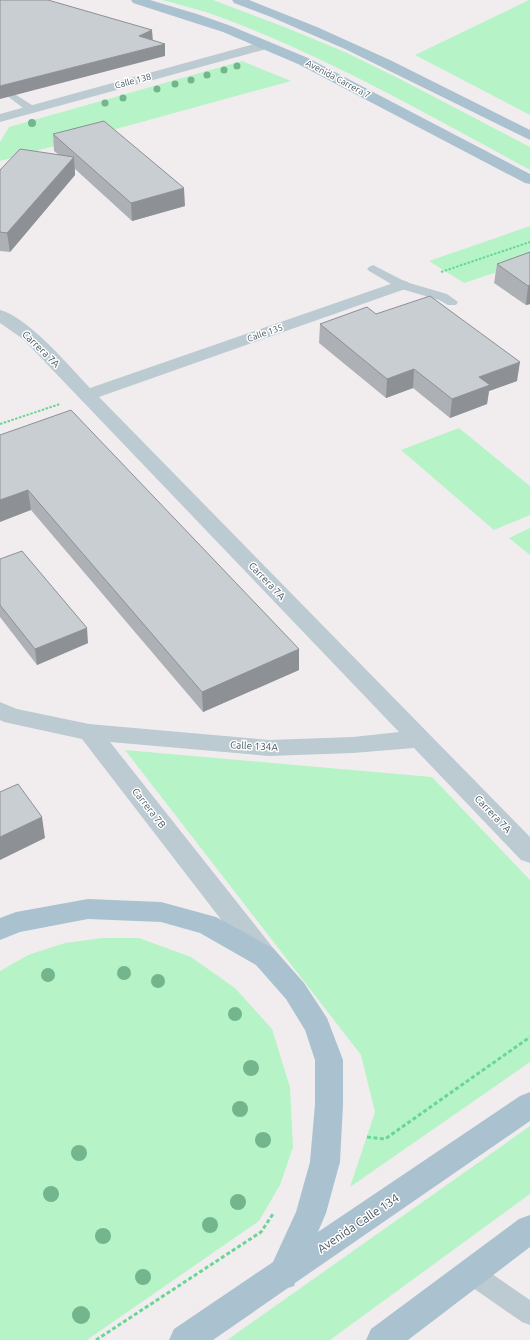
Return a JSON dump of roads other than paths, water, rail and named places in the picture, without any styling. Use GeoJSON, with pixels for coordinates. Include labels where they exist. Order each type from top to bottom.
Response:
{"type":"FeatureCollection","features":[{"type":"Feature","properties":{"kind":"main road","name":"Avenida Carrera 7"},"geometry":{"type":"LineString","coordinates":[[137,0],[193,17],[303,61],[530,180]]}},
{"type":"Feature","properties":{"kind":"main road"},"geometry":{"type":"LineString","coordinates":[[238,0],[360,50],[530,136]]}},
{"type":"Feature","properties":{"kind":"main road"},"geometry":{"type":"LineString","coordinates":[[0,929],[16,922],[88,909],[161,912],[207,924],[265,957],[295,991],[317,1026],[329,1060],[330,1104],[324,1162],[311,1213],[283,1275]]}},
{"type":"Feature","properties":{"kind":"main road","name":"Avenida Calle 134"},"geometry":{"type":"LineString","coordinates":[[185,1340],[283,1275],[530,1105]]}},
{"type":"Feature","properties":{"kind":"main road"},"geometry":{"type":"LineString","coordinates":[[382,1340],[530,1229]]}},
{"type":"Feature","properties":{"kind":"street","name":"Calle 138"},"geometry":{"type":"LineString","coordinates":[[0,118],[266,45]]}},
{"type":"Feature","properties":{"kind":"street","name":"Calle 135"},"geometry":{"type":"LineString","coordinates":[[87,395],[402,285]]}},
{"type":"Feature","properties":{"kind":"street","name":"Carrera 7A"},"geometry":{"type":"LineString","coordinates":[[0,315],[29,335],[530,853]]}},
{"type":"Feature","properties":{"kind":"street"},"geometry":{"type":"LineString","coordinates":[[0,710],[12,716],[89,732]]}},
{"type":"Feature","properties":{"kind":"street","name":"Calle 134A"},"geometry":{"type":"LineString","coordinates":[[89,732],[269,748],[353,745],[420,739]]}},
{"type":"Feature","properties":{"kind":"street","name":"Carrera 7B"},"geometry":{"type":"LineString","coordinates":[[89,732],[265,957]]}},
{"type":"Feature","properties":{"kind":"lane"},"geometry":{"type":"LineString","coordinates":[[13,96],[31,109]]}},
{"type":"Feature","properties":{"kind":"lane"},"geometry":{"type":"LineString","coordinates":[[373,269],[402,285],[443,297],[452,302]]}},
{"type":"Feature","properties":{"kind":"lane"},"geometry":{"type":"LineString","coordinates":[[472,1273],[530,1314]]}}]}
